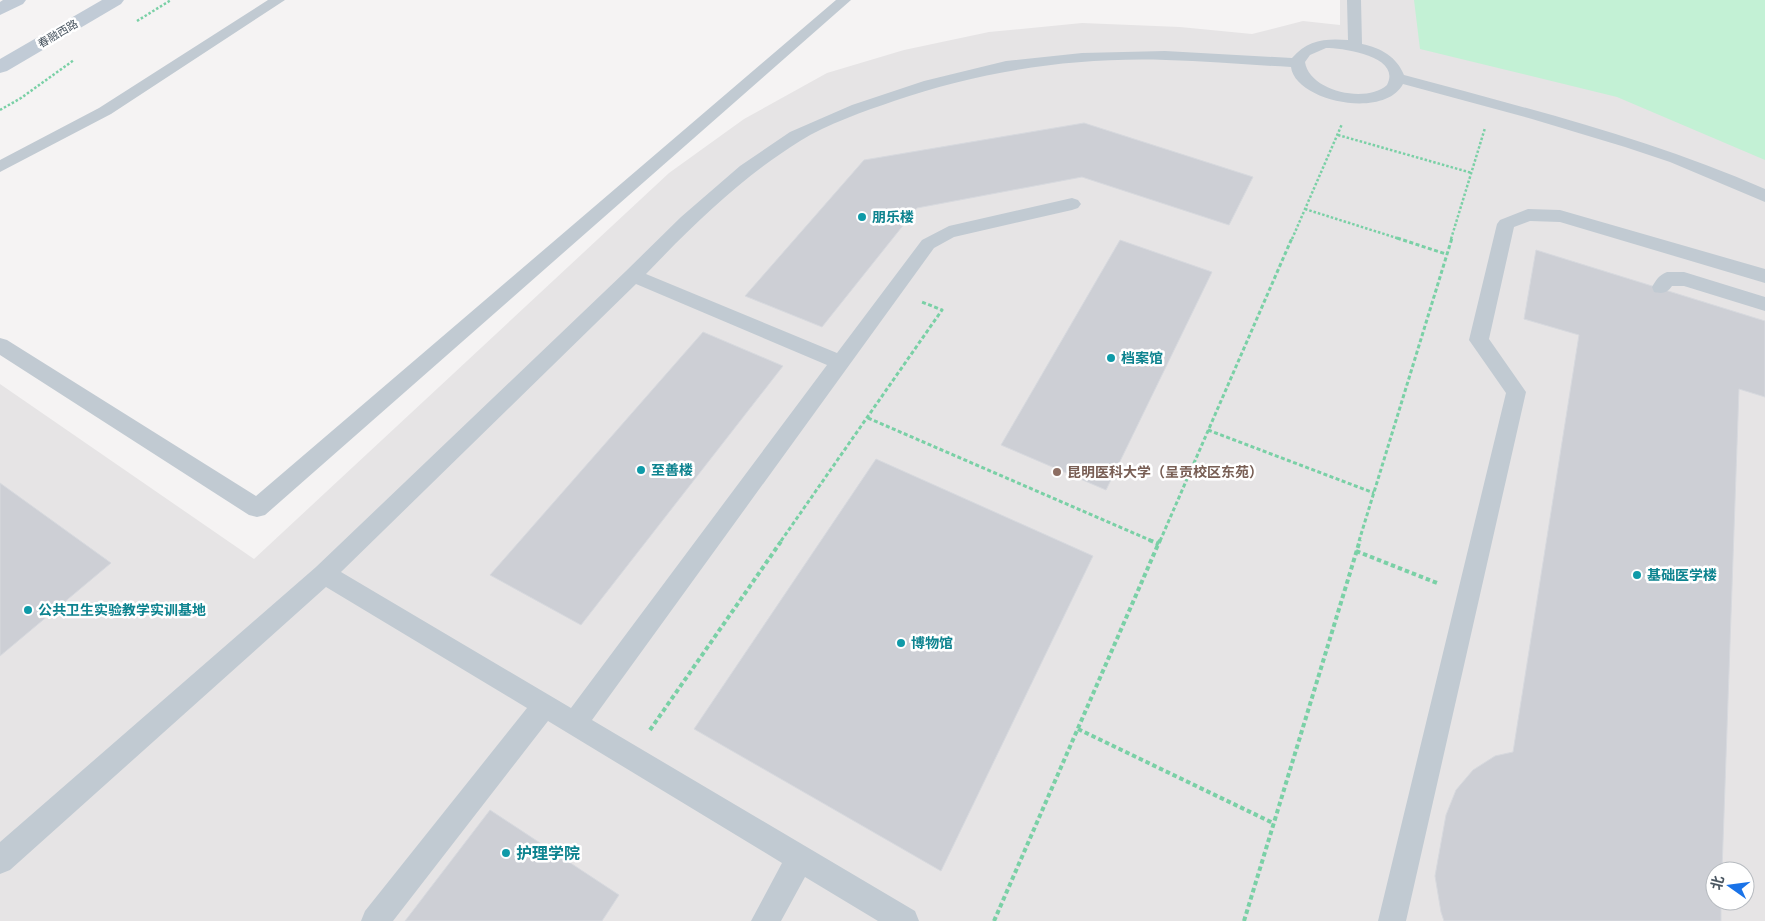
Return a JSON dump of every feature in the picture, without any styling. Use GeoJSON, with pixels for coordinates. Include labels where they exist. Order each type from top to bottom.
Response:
{"type":"FeatureCollection","features":[{"type":"Feature","properties":{"kind":"main road"},"geometry":{"type":"LineString","coordinates":[[0,9],[17,0]]}},
{"type":"Feature","properties":{"kind":"main road","name":"春融西路"},"geometry":{"type":"LineString","coordinates":[[0,67],[115,0]]}},
{"type":"Feature","properties":{"kind":"lane"},"geometry":{"type":"LineString","coordinates":[[0,167],[105,111],[278,0]]}},
{"type":"Feature","properties":{"kind":"lane"},"geometry":{"type":"LineString","coordinates":[[0,345],[256,508],[844,0]]}},
{"type":"Feature","properties":{"kind":"lane"},"geometry":{"type":"LineString","coordinates":[[1354,0],[1355,46]]}},
{"type":"Feature","properties":{"kind":"lane"},"geometry":{"type":"LineString","coordinates":[[1338,44],[1355,46],[1370,51],[1384,59],[1393,68],[1397,78],[1396,86],[1389,93],[1378,98],[1353,100],[1331,95],[1317,89],[1306,81],[1300,72],[1298,63],[1302,55],[1317,46],[1338,44]]}},
{"type":"Feature","properties":{"kind":"lane"},"geometry":{"type":"LineString","coordinates":[[0,860],[324,574],[634,276],[687,221],[746,170],[796,136],[858,108],[929,84],[1006,66],[1082,57],[1165,55],[1298,63]]}},
{"type":"Feature","properties":{"kind":"lane"},"geometry":{"type":"LineString","coordinates":[[1397,78],[1586,129],[1679,159],[1725,177],[1765,196]]}},
{"type":"Feature","properties":{"kind":"lane"},"geometry":{"type":"LineString","coordinates":[[575,723],[928,244],[949,232],[1072,204]]}},
{"type":"Feature","properties":{"kind":"lane"},"geometry":{"type":"LineString","coordinates":[[1392,921],[1516,392],[1479,340],[1506,224],[1528,215],[1560,216],[1765,276]]}},
{"type":"Feature","properties":{"kind":"lane"},"geometry":{"type":"LineString","coordinates":[[634,276],[841,363]]}},
{"type":"Feature","properties":{"kind":"lane"},"geometry":{"type":"LineString","coordinates":[[1661,287],[1667,279],[1684,279],[1765,304]]}},
{"type":"Feature","properties":{"kind":"lane"},"geometry":{"type":"LineString","coordinates":[[324,574],[905,921]]}},
{"type":"Feature","properties":{"kind":"lane"},"geometry":{"type":"LineString","coordinates":[[375,921],[545,705]]}},
{"type":"Feature","properties":{"kind":"lane"},"geometry":{"type":"LineString","coordinates":[[765,921],[800,859]]}},
{"type":"Feature","properties":{"kind":"path"},"geometry":{"type":"LineString","coordinates":[[129,26],[171,0]]}},
{"type":"Feature","properties":{"kind":"path"},"geometry":{"type":"LineString","coordinates":[[0,110],[21,98],[78,56]]}},
{"type":"Feature","properties":{"kind":"path"},"geometry":{"type":"LineString","coordinates":[[994,921],[1353,100]]}},
{"type":"Feature","properties":{"kind":"path"},"geometry":{"type":"LineString","coordinates":[[1244,921],[1492,104]]}},
{"type":"Feature","properties":{"kind":"path"},"geometry":{"type":"LineString","coordinates":[[1337,135],[1472,173]]}},
{"type":"Feature","properties":{"kind":"path"},"geometry":{"type":"LineString","coordinates":[[1305,209],[1446,254]]}},
{"type":"Feature","properties":{"kind":"path"},"geometry":{"type":"LineString","coordinates":[[632,757],[942,310],[894,291]]}},
{"type":"Feature","properties":{"kind":"path"},"geometry":{"type":"LineString","coordinates":[[868,418],[1159,544]]}},
{"type":"Feature","properties":{"kind":"path"},"geometry":{"type":"LineString","coordinates":[[1208,430],[1374,493]]}},
{"type":"Feature","properties":{"kind":"path"},"geometry":{"type":"LineString","coordinates":[[1356,551],[1468,595]]}},
{"type":"Feature","properties":{"kind":"path"},"geometry":{"type":"LineString","coordinates":[[1078,729],[1274,823]]}},
{"type":"Feature","properties":{"kind":"shaded area","name":"昆明医科大学（呈贡校区东苑）"},"geometry":{"type":"Polygon","coordinates":[[[1340,0],[1765,0],[1765,921],[0,921],[0,384],[254,559],[669,173],[744,119],[827,73],[904,50],[989,32],[1082,23],[1180,27],[1252,34],[1303,21],[1340,25],[1340,0]]]}},
{"type":"Feature","properties":{"kind":"green space"},"geometry":{"type":"Polygon","coordinates":[[[1414,0],[1765,0],[1765,160],[1617,97],[1420,49],[1414,0]]]}},
{"type":"Feature","properties":{"kind":"building","name":"朋乐楼"},"geometry":{"type":"Polygon","coordinates":[[[1084,123],[1253,177],[1229,225],[1082,177],[917,208],[822,327],[745,296],[864,160],[1084,123]]]}},
{"type":"Feature","properties":{"kind":"building","name":"档案馆"},"geometry":{"type":"Polygon","coordinates":[[[1120,240],[1212,272],[1106,490],[1001,445],[1120,240]]]}},
{"type":"Feature","properties":{"kind":"building","name":"基础医学楼"},"geometry":{"type":"Polygon","coordinates":[[[1536,250],[1765,321],[1765,397],[1739,389],[1722,861],[1705,861],[1705,911],[1721,911],[1721,921],[1444,921],[1441,912],[1435,876],[1446,815],[1456,790],[1473,770],[1495,756],[1513,752],[1579,335],[1524,319],[1536,250]]]}},
{"type":"Feature","properties":{"kind":"building","name":"至善楼"},"geometry":{"type":"Polygon","coordinates":[[[703,332],[783,366],[581,625],[490,575],[703,332]]]}},
{"type":"Feature","properties":{"kind":"building","name":"博物馆"},"geometry":{"type":"Polygon","coordinates":[[[876,459],[1093,556],[941,871],[694,729],[876,459]]]}},
{"type":"Feature","properties":{"kind":"building","name":"公共卫生实验教学实训基地"},"geometry":{"type":"Polygon","coordinates":[[[0,483],[111,563],[0,656],[0,483]]]}},
{"type":"Feature","properties":{"kind":"building","name":"护理学院"},"geometry":{"type":"Polygon","coordinates":[[[490,810],[619,895],[602,921],[405,921],[490,810]]]}},
{"type":"Feature","properties":{"kind":"place","name":"朋乐楼"},"geometry":{"type":"Point","coordinates":[862,217]}},
{"type":"Feature","properties":{"kind":"place","name":"档案馆"},"geometry":{"type":"Point","coordinates":[1111,358]}},
{"type":"Feature","properties":{"kind":"place","name":"至善楼"},"geometry":{"type":"Point","coordinates":[641,470]}},
{"type":"Feature","properties":{"kind":"place","name":"昆明医科大学（呈贡校区东苑）"},"geometry":{"type":"Point","coordinates":[1057,472]}},
{"type":"Feature","properties":{"kind":"place","name":"基础医学楼"},"geometry":{"type":"Point","coordinates":[1637,575]}},
{"type":"Feature","properties":{"kind":"place","name":"公共卫生实验教学实训基地"},"geometry":{"type":"Point","coordinates":[28,610]}},
{"type":"Feature","properties":{"kind":"place","name":"博物馆"},"geometry":{"type":"Point","coordinates":[901,643]}},
{"type":"Feature","properties":{"kind":"place","name":"护理学院"},"geometry":{"type":"Point","coordinates":[506,853]}}]}
